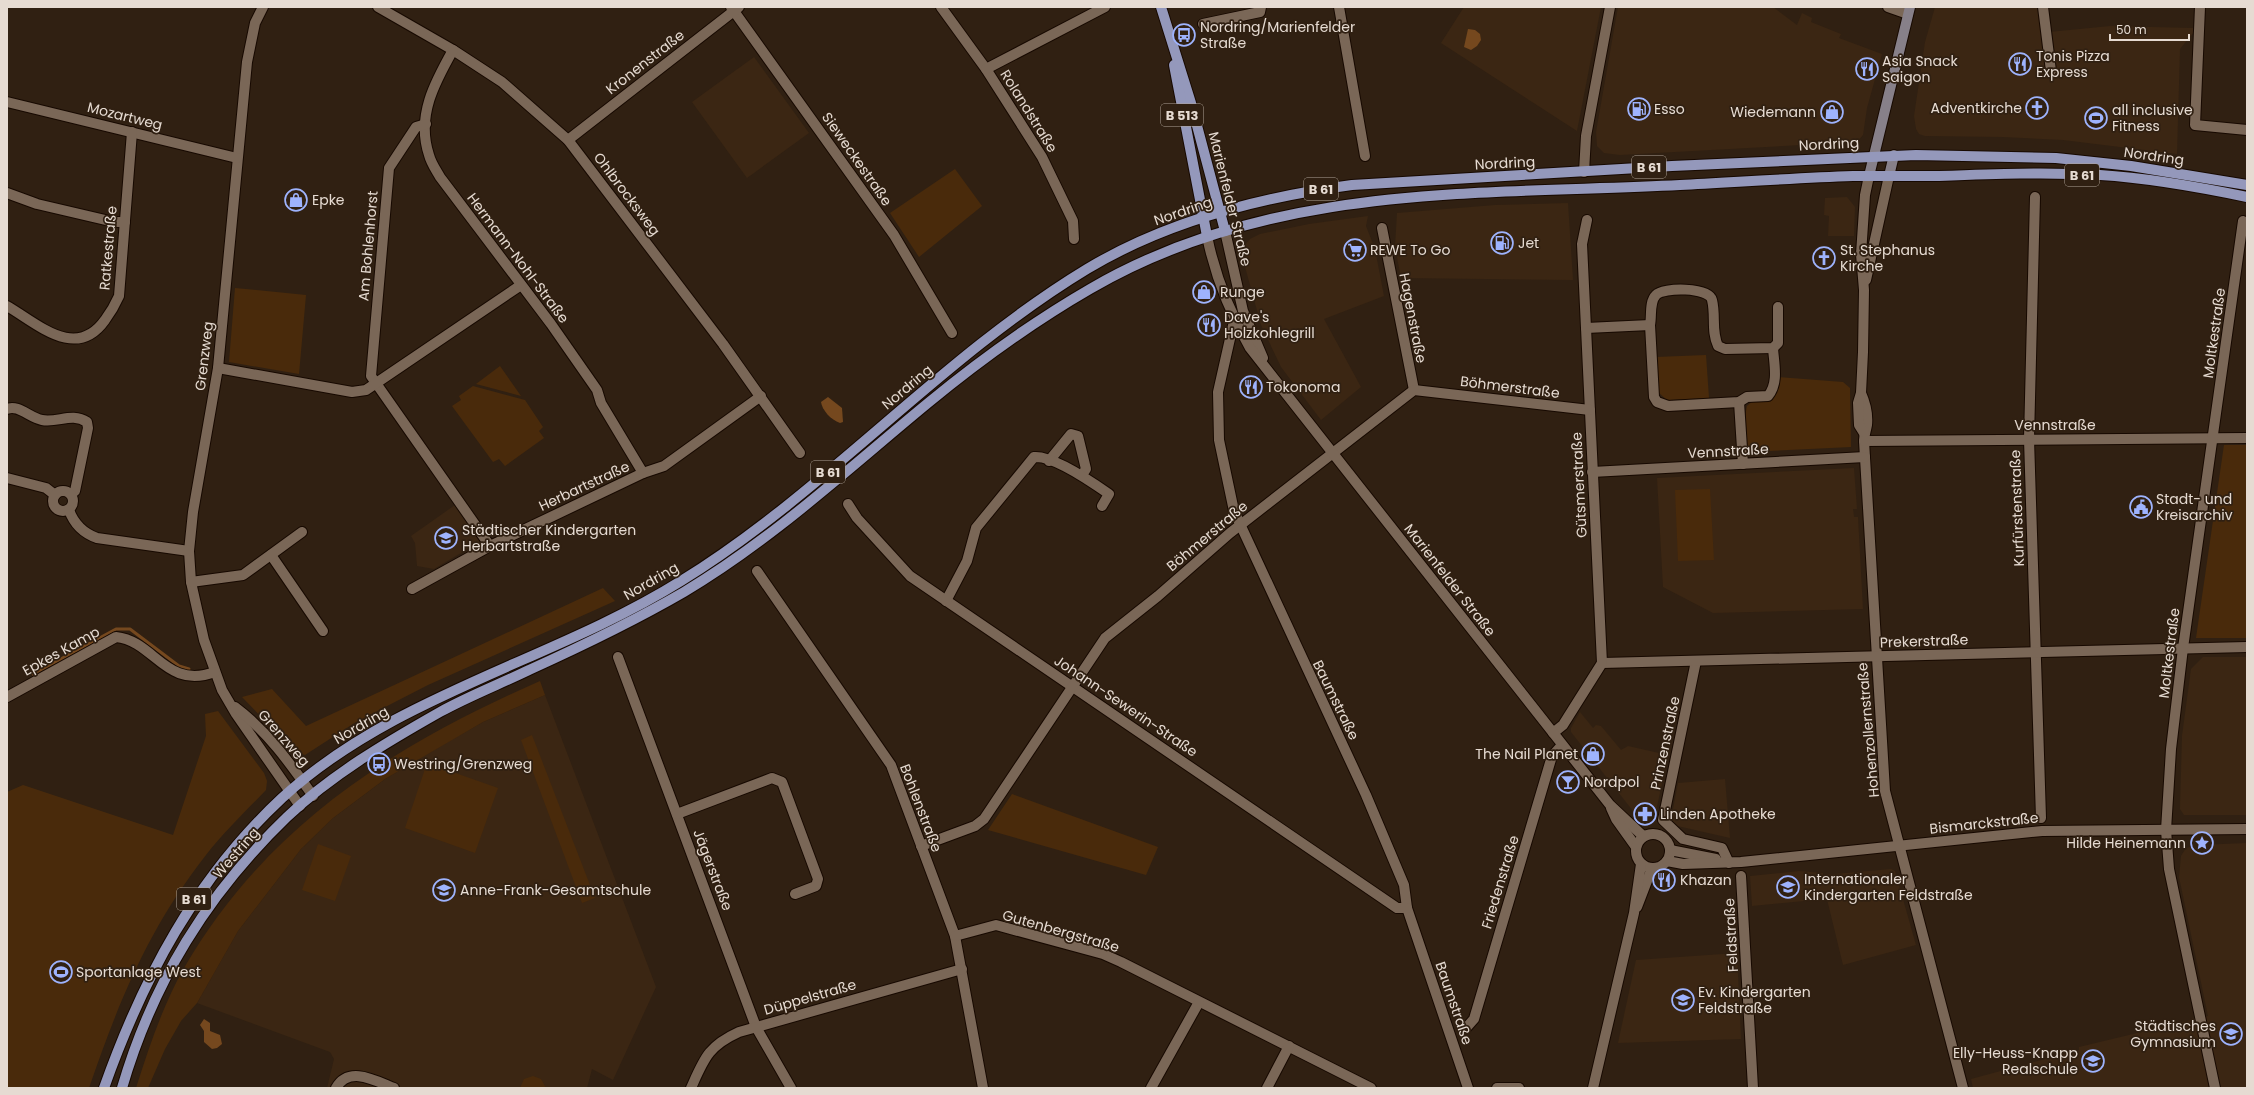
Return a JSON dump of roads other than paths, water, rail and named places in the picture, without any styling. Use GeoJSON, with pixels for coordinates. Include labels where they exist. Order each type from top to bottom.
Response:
{"type":"FeatureCollection","features":[{"type":"Feature","properties":{"kind":"main road","name":"Marienfelder Straße"},"geometry":{"type":"LineString","coordinates":[[1161,7],[1191,103],[1225,231]]}},
{"type":"Feature","properties":{"kind":"main road","name":"Hohenzollernstraße"},"geometry":{"type":"LineString","coordinates":[[1869,176],[1909,11]]}},
{"type":"Feature","properties":{"kind":"main road","name":"Marienfelder Straße"},"geometry":{"type":"LineString","coordinates":[[1169,31],[1180,105],[1207,236]]}},
{"type":"Feature","properties":{"kind":"main road","name":"Nordring"},"geometry":{"type":"LineString","coordinates":[[290,791],[302,780],[365,737],[434,700],[586,631],[643,603],[681,581],[740,542],[815,483],[966,355],[1026,309],[1088,268],[1168,230],[1203,218],[1274,198],[1352,185],[1672,166],[1894,155],[2056,158],[2131,166],[2247,185]]}},
{"type":"Feature","properties":{"kind":"main road"},"geometry":{"type":"LineString","coordinates":[[1889,176],[1894,155]]}},
{"type":"Feature","properties":{"kind":"main road","name":"Nordring"},"geometry":{"type":"LineString","coordinates":[[312,796],[372,753],[440,712],[590,642],[687,590],[744,552],[829,486],[937,396],[1027,329],[1090,288],[1126,269],[1207,236],[1277,216],[1320,207],[1446,195],[1869,176],[2038,174],[2101,175],[2165,183],[2247,197]]}},
{"type":"Feature","properties":{"kind":"main road","name":"Westring"},"geometry":{"type":"LineString","coordinates":[[104,1088],[144,988],[181,919],[195,898],[236,846],[290,791]]}},
{"type":"Feature","properties":{"kind":"main road","name":"Westring"},"geometry":{"type":"LineString","coordinates":[[122,1088],[140,1033],[158,989],[195,926],[256,850],[312,796]]}},
{"type":"Feature","properties":{"kind":"street","name":"Grenzweg"},"geometry":{"type":"LineString","coordinates":[[263,7],[255,23],[247,62],[218,368],[193,512],[189,551],[191,582],[196,611],[215,672],[230,703],[300,806]]}},
{"type":"Feature","properties":{"kind":"street","name":"Ohlbrocksweg"},"geometry":{"type":"LineString","coordinates":[[378,7],[453,50],[502,82],[568,140],[761,396],[800,453]]}},
{"type":"Feature","properties":{"kind":"street","name":"Rolandstraße"},"geometry":{"type":"LineString","coordinates":[[942,7],[986,69],[1042,157],[1073,221],[1074,239]]}},
{"type":"Feature","properties":{"kind":"street"},"geometry":{"type":"LineString","coordinates":[[986,69],[1105,7]]}},
{"type":"Feature","properties":{"kind":"street"},"geometry":{"type":"LineString","coordinates":[[1204,24],[1260,12],[1261,7]]}},
{"type":"Feature","properties":{"kind":"street"},"geometry":{"type":"LineString","coordinates":[[1339,7],[1365,156]]}},
{"type":"Feature","properties":{"kind":"street"},"geometry":{"type":"LineString","coordinates":[[1584,172],[1586,136],[1610,7]]}},
{"type":"Feature","properties":{"kind":"street"},"geometry":{"type":"LineString","coordinates":[[1888,7],[1909,11]]}},
{"type":"Feature","properties":{"kind":"street"},"geometry":{"type":"LineString","coordinates":[[2042,7],[2051,71]]}},
{"type":"Feature","properties":{"kind":"street"},"geometry":{"type":"LineString","coordinates":[[2200,7],[2195,125],[2247,130]]}},
{"type":"Feature","properties":{"kind":"street","name":"Kronenstraße"},"geometry":{"type":"LineString","coordinates":[[568,140],[735,8]]}},
{"type":"Feature","properties":{"kind":"street","name":"Sieweckestraße"},"geometry":{"type":"LineString","coordinates":[[735,8],[894,235],[952,333]]}},
{"type":"Feature","properties":{"kind":"street","name":"Hermann-Nohl-Straße"},"geometry":{"type":"LineString","coordinates":[[453,50],[429,96],[426,124],[429,155],[440,177],[597,390],[601,403],[643,473]]}},
{"type":"Feature","properties":{"kind":"street","name":"Mozartweg"},"geometry":{"type":"LineString","coordinates":[[7,102],[237,158]]}},
{"type":"Feature","properties":{"kind":"street","name":"Am Bohlenhorst"},"geometry":{"type":"LineString","coordinates":[[426,124],[416,127],[389,168],[371,376],[490,546]]}},
{"type":"Feature","properties":{"kind":"street","name":"Ratkestraße"},"geometry":{"type":"LineString","coordinates":[[7,306],[57,336],[69,340],[80,340],[95,333],[115,306],[119,296],[132,132]]}},
{"type":"Feature","properties":{"kind":"street","name":"Hohenzollernstraße"},"geometry":{"type":"LineString","coordinates":[[1869,176],[1861,254],[1864,290],[1861,393],[1865,402],[1867,425],[1864,437],[1885,791],[1901,847],[1963,1088]]}},
{"type":"Feature","properties":{"kind":"street","name":"Hohenzollernstraße"},"geometry":{"type":"LineString","coordinates":[[1864,290],[1889,176]]}},
{"type":"Feature","properties":{"kind":"street"},"geometry":{"type":"LineString","coordinates":[[7,193],[36,204],[114,222],[124,222]]}},
{"type":"Feature","properties":{"kind":"street","name":"Kurfürstenstraße"},"geometry":{"type":"LineString","coordinates":[[2035,197],[2029,439],[2041,818]]}},
{"type":"Feature","properties":{"kind":"street","name":"Gütsmerstraße"},"geometry":{"type":"LineString","coordinates":[[1587,220],[1582,244],[1602,663]]}},
{"type":"Feature","properties":{"kind":"street","name":"Moltkestraße"},"geometry":{"type":"LineString","coordinates":[[2215,1088],[2169,869],[2166,830],[2171,749],[2183,648],[2214,438],[2243,221]]}},
{"type":"Feature","properties":{"kind":"street","name":"Hagenstraße"},"geometry":{"type":"LineString","coordinates":[[1382,228],[1414,390]]}},
{"type":"Feature","properties":{"kind":"street","name":"Marienfelder Straße"},"geometry":{"type":"LineString","coordinates":[[1225,231],[1243,311],[1269,371]]}},
{"type":"Feature","properties":{"kind":"street","name":"Marienfelder Straße"},"geometry":{"type":"LineString","coordinates":[[1207,236],[1211,256],[1234,321],[1250,348],[1331,453],[1610,805],[1643,836]]}},
{"type":"Feature","properties":{"kind":"street"},"geometry":{"type":"LineString","coordinates":[[218,368],[352,392],[366,390],[521,285]]}},
{"type":"Feature","properties":{"kind":"street"},"geometry":{"type":"LineString","coordinates":[[1773,348],[1775,383],[1773,390],[1768,396],[1747,397],[1739,402],[1668,406],[1657,402],[1654,396],[1650,325],[1653,315],[1652,304],[1656,295],[1663,292],[1700,290],[1707,292],[1712,300],[1714,338],[1718,346],[1725,349],[1773,348],[1778,343],[1778,307]]}},
{"type":"Feature","properties":{"kind":"street","name":"Baumstraße"},"geometry":{"type":"LineString","coordinates":[[1234,321],[1218,392],[1220,440],[1234,511],[1366,795],[1404,885],[1406,908],[1468,1088]]}},
{"type":"Feature","properties":{"kind":"street"},"geometry":{"type":"LineString","coordinates":[[1586,328],[1650,325]]}},
{"type":"Feature","properties":{"kind":"street","name":"Böhmerstraße"},"geometry":{"type":"LineString","coordinates":[[921,846],[975,826],[984,818],[1105,638],[1240,526],[1331,453],[1414,390],[1590,410]]}},
{"type":"Feature","properties":{"kind":"street","name":"Herbartstraße"},"geometry":{"type":"LineString","coordinates":[[412,589],[490,546],[643,473],[664,466],[761,396]]}},
{"type":"Feature","properties":{"kind":"street"},"geometry":{"type":"LineString","coordinates":[[1739,402],[1743,464]]}},
{"type":"Feature","properties":{"kind":"street"},"geometry":{"type":"LineString","coordinates":[[7,409],[15,408],[42,420],[50,421],[73,416],[80,417],[87,422],[88,428],[74,491],[71,494]]}},
{"type":"Feature","properties":{"kind":"street"},"geometry":{"type":"LineString","coordinates":[[1049,460],[1071,434],[1078,436],[1086,469],[1082,475]]}},
{"type":"Feature","properties":{"kind":"street","name":"Vennstraße"},"geometry":{"type":"LineString","coordinates":[[1864,437],[2029,439],[2247,438]]}},
{"type":"Feature","properties":{"kind":"street"},"geometry":{"type":"LineString","coordinates":[[946,601],[967,561],[976,528],[1034,457],[1042,457],[1082,475],[1109,494],[1102,506]]}},
{"type":"Feature","properties":{"kind":"street","name":"Vennstraße"},"geometry":{"type":"LineString","coordinates":[[1592,472],[1865,457]]}},
{"type":"Feature","properties":{"kind":"street"},"geometry":{"type":"LineString","coordinates":[[7,478],[46,488],[55,495]]}},
{"type":"Feature","properties":{"kind":"street"},"geometry":{"type":"LineString","coordinates":[[60,491],[66,491],[71,494],[74,502],[69,510],[62,512],[56,509],[53,502],[55,495],[60,491]]}},
{"type":"Feature","properties":{"kind":"street","name":"Johann-Sewerin-Straße"},"geometry":{"type":"LineString","coordinates":[[848,504],[857,518],[910,576],[1397,908],[1406,908]]}},
{"type":"Feature","properties":{"kind":"street"},"geometry":{"type":"LineString","coordinates":[[69,510],[73,519],[88,535],[131,544],[189,551]]}},
{"type":"Feature","properties":{"kind":"street"},"geometry":{"type":"LineString","coordinates":[[191,582],[243,575],[302,532]]}},
{"type":"Feature","properties":{"kind":"street"},"geometry":{"type":"LineString","coordinates":[[271,555],[323,631]]}},
{"type":"Feature","properties":{"kind":"street","name":"Bohlenstraße"},"geometry":{"type":"LineString","coordinates":[[757,571],[891,765],[955,936],[983,1088]]}},
{"type":"Feature","properties":{"kind":"street","name":"Epkes Kamp"},"geometry":{"type":"LineString","coordinates":[[7,697],[116,637],[126,638],[176,674],[193,676],[215,672]]}},
{"type":"Feature","properties":{"kind":"street","name":"Prekerstraße"},"geometry":{"type":"LineString","coordinates":[[1602,663],[2036,651],[2247,647]]}},
{"type":"Feature","properties":{"kind":"street","name":"Jägerstraße"},"geometry":{"type":"LineString","coordinates":[[618,658],[756,1027],[791,1088]]}},
{"type":"Feature","properties":{"kind":"street","name":"Prinzenstraße"},"geometry":{"type":"LineString","coordinates":[[1696,661],[1663,820],[1682,839],[1722,848],[1727,863]]}},
{"type":"Feature","properties":{"kind":"street"},"geometry":{"type":"LineString","coordinates":[[1553,732],[1563,725],[1602,663]]}},
{"type":"Feature","properties":{"kind":"street","name":"Grenzweg"},"geometry":{"type":"LineString","coordinates":[[230,703],[251,719],[281,752],[312,796]]}},
{"type":"Feature","properties":{"kind":"street","name":"Friedenstraße"},"geometry":{"type":"LineString","coordinates":[[1466,1028],[1474,1019],[1552,756],[1562,745]]}},
{"type":"Feature","properties":{"kind":"street"},"geometry":{"type":"LineString","coordinates":[[677,814],[772,778],[782,782],[818,878],[816,886],[795,894]]}},
{"type":"Feature","properties":{"kind":"street","name":"Marienfelder Straße"},"geometry":{"type":"LineString","coordinates":[[1610,805],[1616,819],[1636,846]]}},
{"type":"Feature","properties":{"kind":"street","name":"Bismarckstraße"},"geometry":{"type":"LineString","coordinates":[[1667,861],[1683,864],[1727,863],[1901,847],[2042,831],[2247,829]]}},
{"type":"Feature","properties":{"kind":"street"},"geometry":{"type":"LineString","coordinates":[[1593,1088],[1634,913],[1641,864],[1636,855],[1636,846],[1643,836],[1648,834],[1661,835],[1669,844],[1670,850],[1667,861],[1663,865],[1652,868],[1641,864]]}},
{"type":"Feature","properties":{"kind":"street","name":"Bismarckstraße"},"geometry":{"type":"LineString","coordinates":[[1670,850],[1727,863]]}},
{"type":"Feature","properties":{"kind":"street"},"geometry":{"type":"LineString","coordinates":[[1634,913],[1644,893],[1652,868]]}},
{"type":"Feature","properties":{"kind":"street","name":"Feldstraße"},"geometry":{"type":"LineString","coordinates":[[1741,876],[1753,1088]]}},
{"type":"Feature","properties":{"kind":"street","name":"Gutenbergstraße"},"geometry":{"type":"LineString","coordinates":[[955,936],[996,925],[1103,954],[1371,1088]]}},
{"type":"Feature","properties":{"kind":"street","name":"Düppelstraße"},"geometry":{"type":"LineString","coordinates":[[691,1088],[707,1057],[720,1041],[756,1027],[962,970]]}},
{"type":"Feature","properties":{"kind":"street"},"geometry":{"type":"LineString","coordinates":[[1151,1088],[1199,1002]]}},
{"type":"Feature","properties":{"kind":"street"},"geometry":{"type":"LineString","coordinates":[[1268,1088],[1289,1046]]}},
{"type":"Feature","properties":{"kind":"street"},"geometry":{"type":"LineString","coordinates":[[336,1088],[348,1077],[358,1075],[394,1088]]}},
{"type":"Feature","properties":{"kind":"street"},"geometry":{"type":"LineString","coordinates":[[1497,1088],[1519,1088]]}},
{"type":"Feature","properties":{"kind":"waterway"},"geometry":{"type":"LineString","coordinates":[[33,674],[116,629],[130,629],[179,666],[189,669]]}},
{"type":"Feature","properties":{"kind":"place","name":"Nordring/Marienfelder Straße"},"geometry":{"type":"Point","coordinates":[1184,35]}},
{"type":"Feature","properties":{"kind":"place","name":"Tonis Pizza Express"},"geometry":{"type":"Point","coordinates":[2020,64]}},
{"type":"Feature","properties":{"kind":"place","name":"Asia Snack Saigon"},"geometry":{"type":"Point","coordinates":[1867,69]}},
{"type":"Feature","properties":{"kind":"place","name":"Adventkirche"},"geometry":{"type":"Point","coordinates":[2037,108]}},
{"type":"Feature","properties":{"kind":"place","name":"Esso"},"geometry":{"type":"Point","coordinates":[1639,109]}},
{"type":"Feature","properties":{"kind":"place","name":"Wiedemann"},"geometry":{"type":"Point","coordinates":[1832,112]}},
{"type":"Feature","properties":{"kind":"place","name":"all inclusive Fitness"},"geometry":{"type":"Point","coordinates":[2096,118]}},
{"type":"Feature","properties":{"kind":"place","name":"Epke"},"geometry":{"type":"Point","coordinates":[296,200]}},
{"type":"Feature","properties":{"kind":"place","name":"Jet"},"geometry":{"type":"Point","coordinates":[1502,243]}},
{"type":"Feature","properties":{"kind":"place","name":"REWE To Go"},"geometry":{"type":"Point","coordinates":[1355,250]}},
{"type":"Feature","properties":{"kind":"place","name":"St. Stephanus Kirche"},"geometry":{"type":"Point","coordinates":[1824,258]}},
{"type":"Feature","properties":{"kind":"place","name":"Runge"},"geometry":{"type":"Point","coordinates":[1204,292]}},
{"type":"Feature","properties":{"kind":"place","name":"Dave's Holzkohlegrill"},"geometry":{"type":"Point","coordinates":[1209,325]}},
{"type":"Feature","properties":{"kind":"place","name":"Tokonoma"},"geometry":{"type":"Point","coordinates":[1251,387]}},
{"type":"Feature","properties":{"kind":"place","name":"Stadt- und Kreisarchiv"},"geometry":{"type":"Point","coordinates":[2141,507]}},
{"type":"Feature","properties":{"kind":"place","name":"Städtischer Kindergarten Herbartstraße"},"geometry":{"type":"Point","coordinates":[446,538]}},
{"type":"Feature","properties":{"kind":"place","name":"The Nail Planet"},"geometry":{"type":"Point","coordinates":[1593,754]}},
{"type":"Feature","properties":{"kind":"place","name":"Westring/Grenzweg"},"geometry":{"type":"Point","coordinates":[379,764]}},
{"type":"Feature","properties":{"kind":"place","name":"Nordpol"},"geometry":{"type":"Point","coordinates":[1568,782]}},
{"type":"Feature","properties":{"kind":"place","name":"Linden Apotheke"},"geometry":{"type":"Point","coordinates":[1645,814]}},
{"type":"Feature","properties":{"kind":"place","name":"Hilde Heinemann"},"geometry":{"type":"Point","coordinates":[2202,843]}},
{"type":"Feature","properties":{"kind":"place","name":"Khazan"},"geometry":{"type":"Point","coordinates":[1664,880]}},
{"type":"Feature","properties":{"kind":"place","name":"Internationaler Kindergarten Feldstraße"},"geometry":{"type":"Point","coordinates":[1788,887]}},
{"type":"Feature","properties":{"kind":"place","name":"Anne-Frank-Gesamtschule"},"geometry":{"type":"Point","coordinates":[444,890]}},
{"type":"Feature","properties":{"kind":"place","name":"Sportanlage West"},"geometry":{"type":"Point","coordinates":[61,972]}},
{"type":"Feature","properties":{"kind":"place","name":"Ev. Kindergarten Feldstraße"},"geometry":{"type":"Point","coordinates":[1683,1000]}},
{"type":"Feature","properties":{"kind":"place","name":"Städtisches Gymnasium"},"geometry":{"type":"Point","coordinates":[2231,1034]}},
{"type":"Feature","properties":{"kind":"place","name":"Elly-Heuss-Knapp Realschule"},"geometry":{"type":"Point","coordinates":[2093,1061]}}]}
